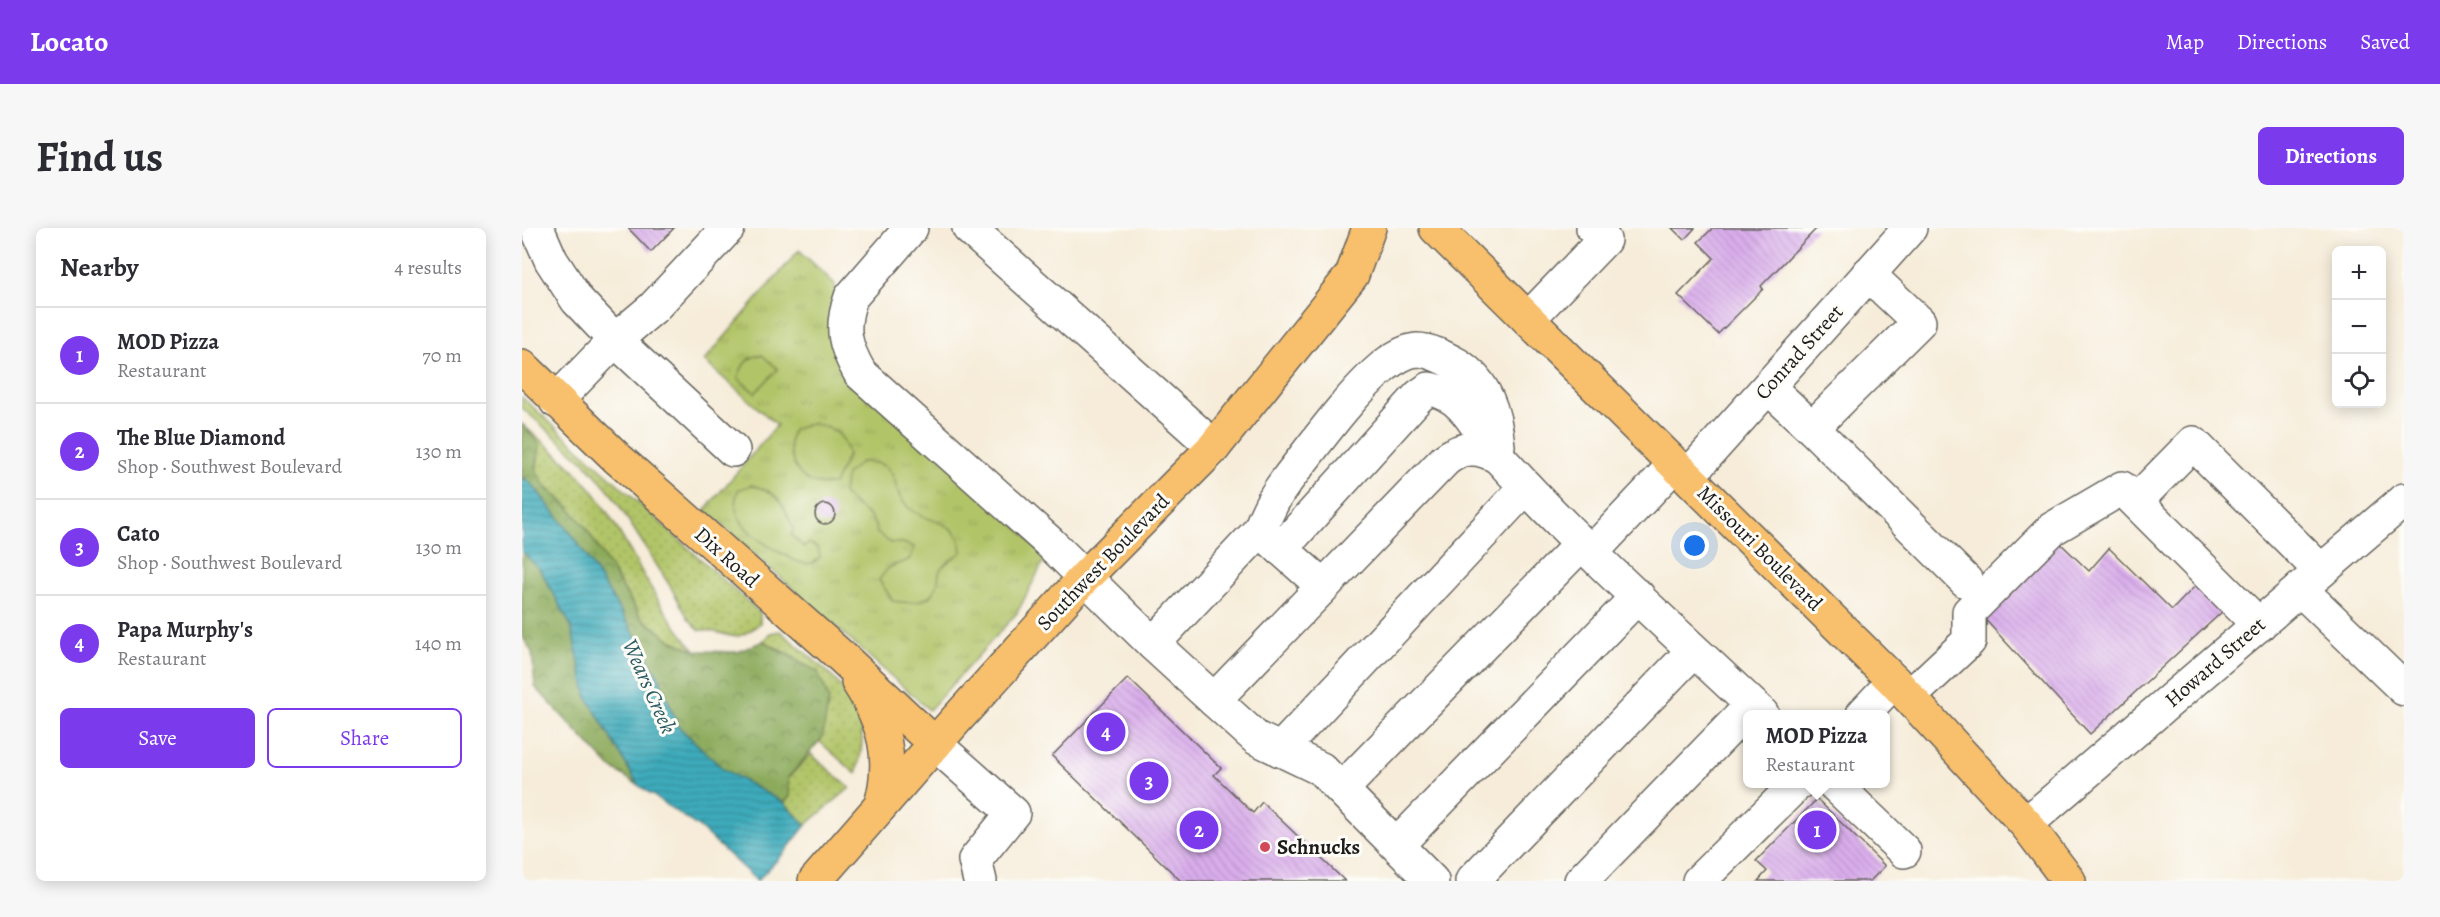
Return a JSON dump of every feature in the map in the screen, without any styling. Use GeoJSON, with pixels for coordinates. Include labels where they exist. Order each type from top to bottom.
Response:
{"type":"FeatureCollection","features":[{"type":"Feature","properties":{"kind":"main road","name":"Southwest Boulevard"},"geometry":{"type":"LineString","coordinates":[[815,881],[1086,576],[1214,447],[1352,275],[1370,228]]}},
{"type":"Feature","properties":{"kind":"main road","name":"Missouri Boulevard"},"geometry":{"type":"LineString","coordinates":[[1436,228],[1901,689],[2026,824],[2069,881]]}},
{"type":"Feature","properties":{"kind":"main road","name":"Dix Road"},"geometry":{"type":"LineString","coordinates":[[522,366],[626,466],[843,658],[935,744]]}},
{"type":"Feature","properties":{"kind":"main road"},"geometry":{"type":"LineString","coordinates":[[843,658],[872,704],[882,735],[889,764],[881,805]]}},
{"type":"Feature","properties":{"kind":"street"},"geometry":{"type":"LineString","coordinates":[[537,228],[551,260],[577,300],[615,340],[733,450]]}},
{"type":"Feature","properties":{"kind":"street"},"geometry":{"type":"LineString","coordinates":[[556,401],[615,340],[653,308],[728,228]]}},
{"type":"Feature","properties":{"kind":"street"},"geometry":{"type":"LineString","coordinates":[[911,228],[851,297],[846,311],[844,334],[850,354],[860,373],[1086,576],[1153,644],[1256,738],[1321,769],[1432,881]]}},
{"type":"Feature","properties":{"kind":"street"},"geometry":{"type":"LineString","coordinates":[[969,228],[1214,447]]}},
{"type":"Feature","properties":{"kind":"street"},"geometry":{"type":"LineString","coordinates":[[1528,319],[1604,240],[1593,228]]}},
{"type":"Feature","properties":{"kind":"street","name":"Conrad Street"},"geometry":{"type":"LineString","coordinates":[[1341,789],[1587,547],[1682,470],[1768,387],[1910,228]]}},
{"type":"Feature","properties":{"kind":"street"},"geometry":{"type":"LineString","coordinates":[[1812,428],[1919,322],[1868,274]]}},
{"type":"Feature","properties":{"kind":"street"},"geometry":{"type":"LineString","coordinates":[[1270,540],[1277,496],[1315,443],[1382,367],[1396,357],[1417,351],[1446,358],[1474,377],[1484,390],[1489,405],[1496,430],[1498,457]]}},
{"type":"Feature","properties":{"kind":"street"},"geometry":{"type":"LineString","coordinates":[[1768,387],[1966,580]]}},
{"type":"Feature","properties":{"kind":"street"},"geometry":{"type":"LineString","coordinates":[[1153,644],[1270,540],[1419,396],[1429,389],[1442,391],[1459,404],[1477,424],[1498,457],[1526,487],[1693,651],[1757,710]]}},
{"type":"Feature","properties":{"kind":"street"},"geometry":{"type":"LineString","coordinates":[[2136,501],[2193,443],[2404,689]]}},
{"type":"Feature","properties":{"kind":"street"},"geometry":{"type":"LineString","coordinates":[[1214,700],[1445,460],[1468,448],[1484,449],[1498,457]]}},
{"type":"Feature","properties":{"kind":"street"},"geometry":{"type":"LineString","coordinates":[[1280,750],[1526,487]]}},
{"type":"Feature","properties":{"kind":"street"},"geometry":{"type":"LineString","coordinates":[[1869,710],[1969,641],[1969,612],[2052,529],[2122,488],[2259,625]]}},
{"type":"Feature","properties":{"kind":"street","name":"Howard Street"},"geometry":{"type":"LineString","coordinates":[[2026,824],[2404,500]]}},
{"type":"Feature","properties":{"kind":"street"},"geometry":{"type":"LineString","coordinates":[[1270,540],[1323,586]]}},
{"type":"Feature","properties":{"kind":"street"},"geometry":{"type":"LineString","coordinates":[[1397,845],[1638,596]]}},
{"type":"Feature","properties":{"kind":"street"},"geometry":{"type":"LineString","coordinates":[[1472,881],[1693,651]]}},
{"type":"Feature","properties":{"kind":"street"},"geometry":{"type":"LineString","coordinates":[[1581,881],[1743,724]]}},
{"type":"Feature","properties":{"kind":"street"},"geometry":{"type":"LineString","coordinates":[[935,744],[1013,813],[975,860],[980,881]]}},
{"type":"Feature","properties":{"kind":"street"},"geometry":{"type":"LineString","coordinates":[[1699,881],[1792,788]]}},
{"type":"Feature","properties":{"kind":"street"},"geometry":{"type":"LineString","coordinates":[[1839,788],[1904,851]]}},
{"type":"Feature","properties":{"kind":"green space"},"geometry":{"type":"Polygon","coordinates":[[[799,250],[835,284],[834,337],[1046,557],[1017,613],[929,710],[705,510],[777,425],[704,361],[799,250]]]}},
{"type":"Feature","properties":{"kind":"green space"},"geometry":{"type":"Polygon","coordinates":[[[762,355],[778,369],[755,393],[738,378],[746,362],[752,357],[762,355]]]}},
{"type":"Feature","properties":{"kind":"green space"},"geometry":{"type":"Polygon","coordinates":[[[522,397],[760,613],[760,623],[750,631],[736,636],[699,630],[688,618],[609,490],[584,462],[522,408],[522,397]]]}},
{"type":"Feature","properties":{"kind":"green space"},"geometry":{"type":"Polygon","coordinates":[[[811,423],[836,432],[846,447],[848,455],[834,484],[811,482],[798,471],[794,463],[790,446],[793,430],[811,423]]]}},
{"type":"Feature","properties":{"kind":"green space"},"geometry":{"type":"Polygon","coordinates":[[[522,424],[590,487],[669,616],[697,652],[672,641],[641,617],[569,507],[544,485],[536,471],[540,445],[522,424]]]}},
{"type":"Feature","properties":{"kind":"green space"},"geometry":{"type":"Polygon","coordinates":[[[522,424],[540,445],[536,471],[544,485],[569,507],[586,528],[641,618],[672,641],[697,651],[738,652],[763,641],[818,672],[829,699],[822,738],[788,778],[790,796],[784,803],[723,769],[678,726],[659,677],[576,540],[531,483],[522,477],[522,424]]]}},
{"type":"Feature","properties":{"kind":"green space"},"geometry":{"type":"Polygon","coordinates":[[[861,462],[885,466],[894,478],[902,501],[909,508],[950,528],[960,541],[962,552],[942,567],[934,591],[925,599],[913,602],[893,601],[879,580],[889,568],[909,559],[914,547],[903,543],[891,543],[877,533],[872,520],[843,493],[846,475],[861,462]]]}},
{"type":"Feature","properties":{"kind":"green space"},"geometry":{"type":"Polygon","coordinates":[[[751,485],[769,492],[779,500],[794,529],[791,535],[804,547],[809,543],[818,548],[820,557],[817,560],[808,564],[796,561],[772,548],[746,528],[736,511],[735,501],[738,490],[751,485]]]}},
{"type":"Feature","properties":{"kind":"green space"},"geometry":{"type":"Polygon","coordinates":[[[522,551],[541,571],[571,626],[587,697],[638,785],[610,767],[535,687],[532,652],[522,636],[522,551]]]}},
{"type":"Feature","properties":{"kind":"green space"},"geometry":{"type":"Polygon","coordinates":[[[780,631],[829,673],[840,685],[857,712],[862,739],[856,774],[820,742],[828,699],[793,656],[763,641],[770,633],[780,631]]]}},
{"type":"Feature","properties":{"kind":"green space"},"geometry":{"type":"Polygon","coordinates":[[[811,754],[850,788],[806,825],[784,803],[790,796],[788,778],[811,754]]]}},
{"type":"Feature","properties":{"kind":"water","name":"Wears Creek"},"geometry":{"type":"Polygon","coordinates":[[[522,477],[531,483],[576,540],[659,677],[678,726],[723,769],[784,803],[806,825],[785,852],[757,881],[701,829],[638,785],[587,697],[571,626],[541,571],[522,551],[522,477]]]}},
{"type":"Feature","properties":{"kind":"building"},"geometry":{"type":"Polygon","coordinates":[[[628,228],[674,228],[651,252],[628,228]]]}},
{"type":"Feature","properties":{"kind":"building"},"geometry":{"type":"Polygon","coordinates":[[[1672,228],[1695,228],[1684,240],[1672,228]]]}},
{"type":"Feature","properties":{"kind":"building"},"geometry":{"type":"Polygon","coordinates":[[[1713,228],[1817,228],[1761,286],[1763,289],[1718,334],[1678,295],[1714,258],[1698,242],[1713,228]]]}},
{"type":"Feature","properties":{"kind":"building"},"geometry":{"type":"Polygon","coordinates":[[[821,504],[829,504],[835,510],[835,518],[829,524],[821,524],[815,518],[815,510],[821,504]]]}},
{"type":"Feature","properties":{"kind":"building"},"geometry":{"type":"Polygon","coordinates":[[[2058,541],[2089,571],[2109,548],[2172,610],[2198,583],[2223,611],[2090,734],[1981,615],[2058,541]]]}},
{"type":"Feature","properties":{"kind":"building"},"geometry":{"type":"Polygon","coordinates":[[[1128,678],[1221,768],[1214,775],[1253,813],[1262,802],[1345,881],[1181,881],[1052,756],[1128,678]]]}},
{"type":"Feature","properties":{"kind":"building"},"geometry":{"type":"Polygon","coordinates":[[[1817,799],[1885,866],[1870,881],[1758,881],[1767,871],[1756,861],[1817,799]]]}},
{"type":"Feature","properties":{"kind":"place","name":"Papa Murphy's"},"geometry":{"type":"Point","coordinates":[1106,732]}},
{"type":"Feature","properties":{"kind":"place","name":"Cato"},"geometry":{"type":"Point","coordinates":[1149,781]}},
{"type":"Feature","properties":{"kind":"place","name":"The Blue Diamond"},"geometry":{"type":"Point","coordinates":[1199,830]}},
{"type":"Feature","properties":{"kind":"place","name":"MOD Pizza"},"geometry":{"type":"Point","coordinates":[1817,830]}},
{"type":"Feature","properties":{"kind":"place","name":"Schnucks"},"geometry":{"type":"Point","coordinates":[1265,847]}}]}
